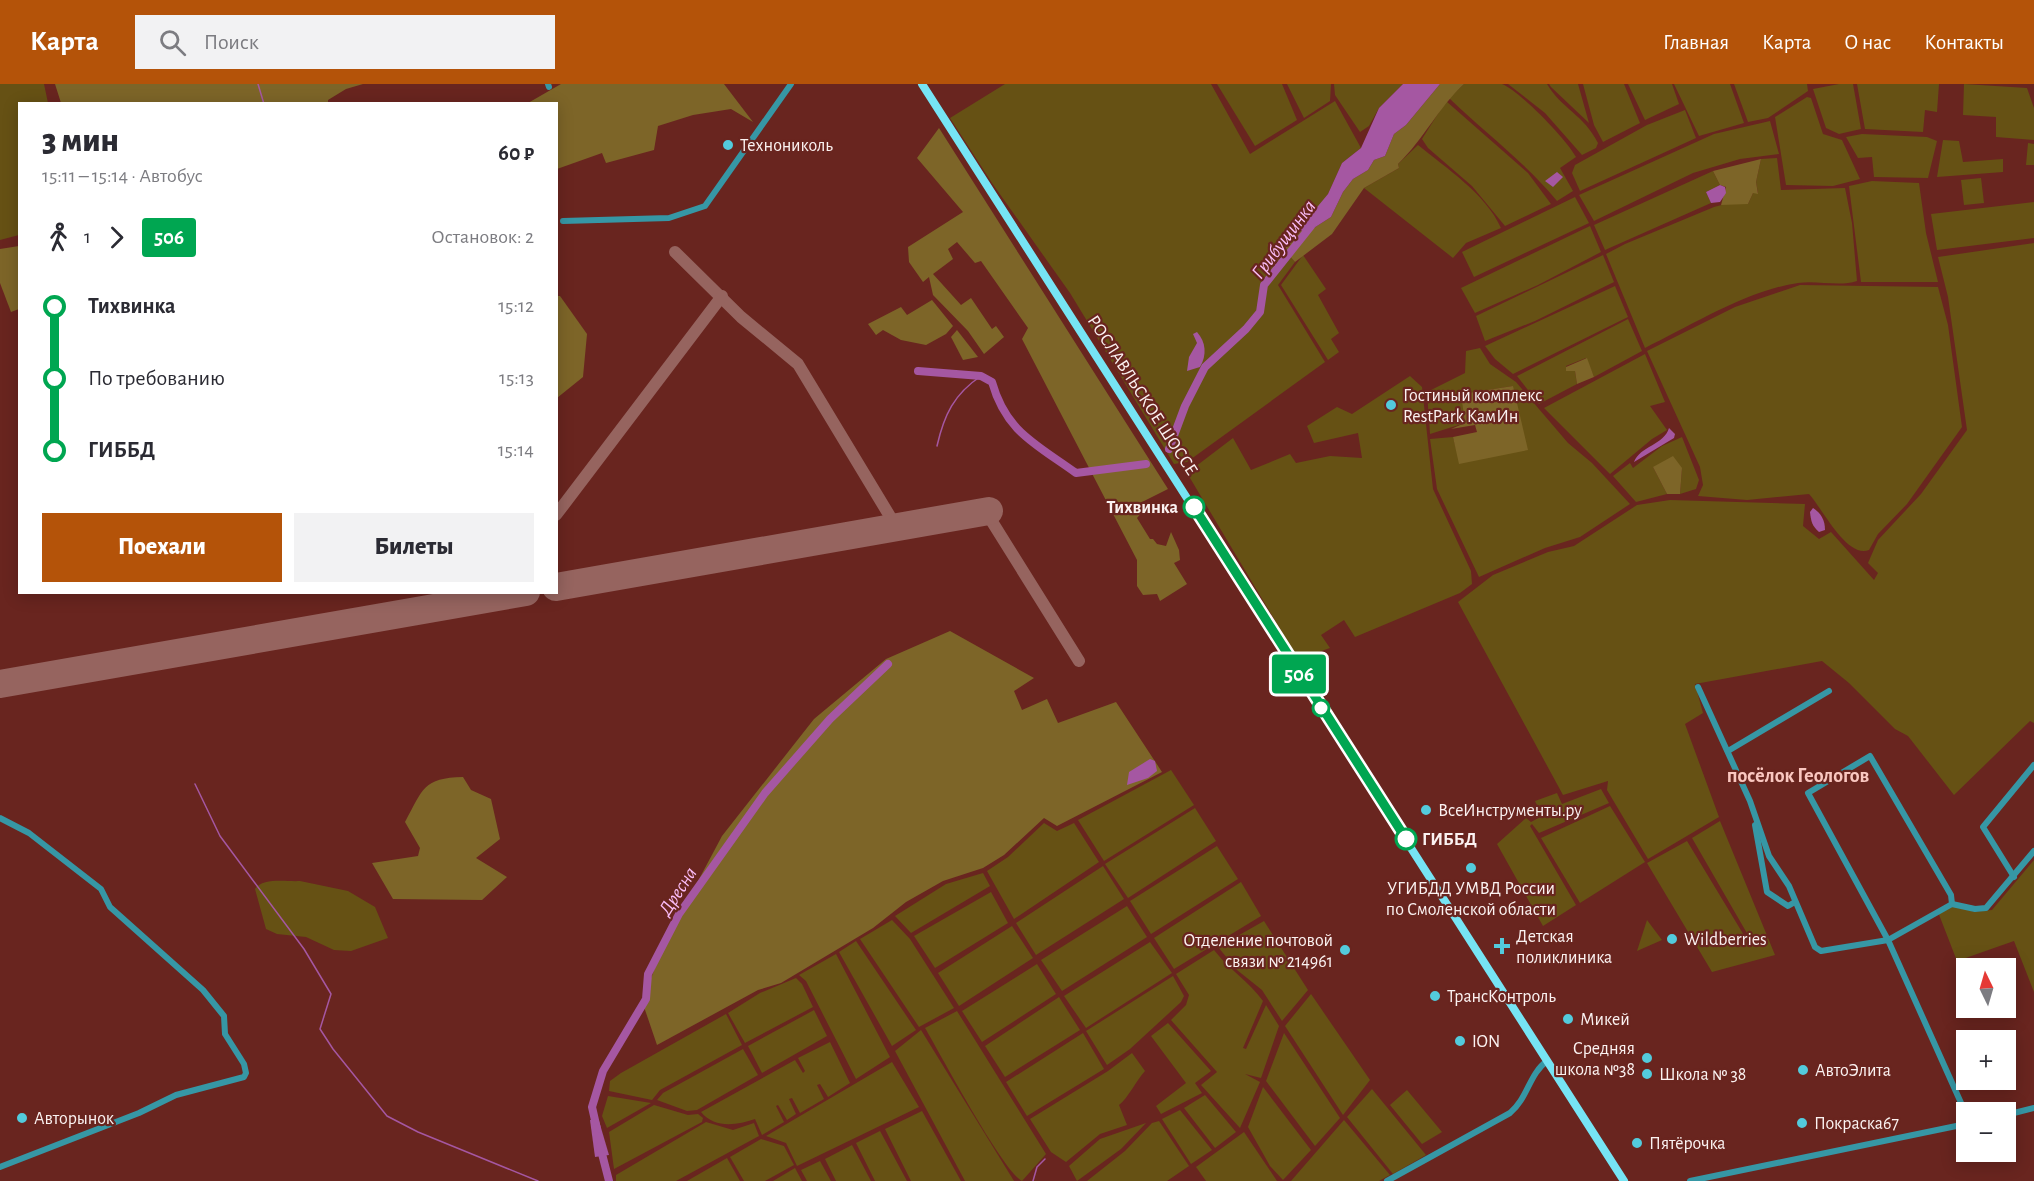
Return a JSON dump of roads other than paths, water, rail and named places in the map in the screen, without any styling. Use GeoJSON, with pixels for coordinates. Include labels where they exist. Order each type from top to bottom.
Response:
{"type":"FeatureCollection","features":[{"type":"Feature","properties":{"kind":"main road","name":"РОСЛАВЛЬСКОЕ ШОССЕ"},"geometry":{"type":"LineString","coordinates":[[922,84],[1624,1181]]}},
{"type":"Feature","properties":{"kind":"street"},"geometry":{"type":"LineString","coordinates":[[563,220],[669,218],[705,206],[791,84]]}},
{"type":"Feature","properties":{"kind":"street"},"geometry":{"type":"LineString","coordinates":[[1698,687],[1728,750],[1769,856],[1789,886],[1815,947],[1821,951],[1888,940],[1952,904],[1986,909],[2034,851]]}},
{"type":"Feature","properties":{"kind":"street"},"geometry":{"type":"LineString","coordinates":[[1728,750],[1829,691]]}},
{"type":"Feature","properties":{"kind":"street"},"geometry":{"type":"LineString","coordinates":[[1952,904],[1951,896],[1870,756],[1808,793],[1888,940],[1961,1102]]}},
{"type":"Feature","properties":{"kind":"street"},"geometry":{"type":"LineString","coordinates":[[2014,877],[1983,827],[2034,765]]}},
{"type":"Feature","properties":{"kind":"street"},"geometry":{"type":"LineString","coordinates":[[1752,809],[1767,892],[1786,906],[1795,902]]}},
{"type":"Feature","properties":{"kind":"street"},"geometry":{"type":"LineString","coordinates":[[0,818],[29,833],[101,889],[110,907],[203,990],[224,1016],[225,1034],[244,1064],[246,1073],[244,1077],[176,1095],[139,1113],[0,1167]]}},
{"type":"Feature","properties":{"kind":"street"},"geometry":{"type":"LineString","coordinates":[[1387,1181],[1510,1113],[1521,1102],[1538,1067],[1547,1060]]}},
{"type":"Feature","properties":{"kind":"street"},"geometry":{"type":"LineString","coordinates":[[2016,1112],[2034,1108]]}},
{"type":"Feature","properties":{"kind":"street"},"geometry":{"type":"LineString","coordinates":[[1690,1181],[1956,1126]]}},
{"type":"Feature","properties":{"kind":"waterway"},"geometry":{"type":"LineString","coordinates":[[258,84],[263,102]]}},
{"type":"Feature","properties":{"kind":"waterway","name":"Грибущинка"},"geometry":{"type":"LineString","coordinates":[[1169,449],[1185,406],[1205,367],[1246,329],[1260,312],[1264,285],[1311,226]]}},
{"type":"Feature","properties":{"kind":"waterway","name":"Грибущинка"},"geometry":{"type":"LineString","coordinates":[[918,371],[981,376],[992,382],[1005,413],[1014,425],[1036,445],[1076,473],[1146,464]]}},
{"type":"Feature","properties":{"kind":"waterway"},"geometry":{"type":"LineString","coordinates":[[937,446],[951,406],[964,390],[981,376]]}},
{"type":"Feature","properties":{"kind":"waterway","name":"Дресна"},"geometry":{"type":"LineString","coordinates":[[597,1129],[592,1107],[603,1071],[646,999],[648,974],[679,914],[765,793],[830,719],[888,664]]}},
{"type":"Feature","properties":{"kind":"waterway"},"geometry":{"type":"LineString","coordinates":[[195,784],[220,836],[304,949],[331,994],[320,1029],[333,1049],[387,1116],[418,1132],[538,1181]]}},
{"type":"Feature","properties":{"kind":"waterway","name":"Дресна"},"geometry":{"type":"LineString","coordinates":[[600,1146],[609,1181]]}},
{"type":"Feature","properties":{"kind":"waterway"},"geometry":{"type":"LineString","coordinates":[[1033,1181],[1037,1167],[1045,1159]]}},
{"type":"Feature","properties":{"kind":"place","name":"Технониколь"},"geometry":{"type":"Point","coordinates":[728,145]}},
{"type":"Feature","properties":{"kind":"place","name":"Гостиный комплекс RestPark КамИн"},"geometry":{"type":"Point","coordinates":[1391,405]}},
{"type":"Feature","properties":{"kind":"place","name":"Тихвинка"},"geometry":{"type":"Point","coordinates":[1194,507]}},
{"type":"Feature","properties":{"kind":"place","name":"ВсеИнструменты.ру"},"geometry":{"type":"Point","coordinates":[1426,810]}},
{"type":"Feature","properties":{"kind":"place","name":"ГИББД"},"geometry":{"type":"Point","coordinates":[1406,839]}},
{"type":"Feature","properties":{"kind":"place","name":"УГИБДД УМВД России по Смоленской области"},"geometry":{"type":"Point","coordinates":[1471,868]}},
{"type":"Feature","properties":{"kind":"place","name":"Wildberries"},"geometry":{"type":"Point","coordinates":[1672,939]}},
{"type":"Feature","properties":{"kind":"place","name":"Детская поликлиника"},"geometry":{"type":"Point","coordinates":[1502,946]}},
{"type":"Feature","properties":{"kind":"place","name":"Отделение почтовой связи № 214961"},"geometry":{"type":"Point","coordinates":[1345,950]}},
{"type":"Feature","properties":{"kind":"place","name":"ТрансКонтроль"},"geometry":{"type":"Point","coordinates":[1435,996]}},
{"type":"Feature","properties":{"kind":"place","name":"Микей"},"geometry":{"type":"Point","coordinates":[1568,1019]}},
{"type":"Feature","properties":{"kind":"place","name":"ION"},"geometry":{"type":"Point","coordinates":[1460,1041]}},
{"type":"Feature","properties":{"kind":"place","name":"Средняя школа №38"},"geometry":{"type":"Point","coordinates":[1647,1058]}},
{"type":"Feature","properties":{"kind":"place","name":"АвтоЭлита"},"geometry":{"type":"Point","coordinates":[1803,1070]}},
{"type":"Feature","properties":{"kind":"place","name":"Школа № 38"},"geometry":{"type":"Point","coordinates":[1647,1074]}},
{"type":"Feature","properties":{"kind":"place","name":"Авторынок"},"geometry":{"type":"Point","coordinates":[22,1118]}},
{"type":"Feature","properties":{"kind":"place","name":"Покраска67"},"geometry":{"type":"Point","coordinates":[1802,1123]}},
{"type":"Feature","properties":{"kind":"place","name":"Пятёрочка"},"geometry":{"type":"Point","coordinates":[1637,1143]}},
{"type":"Feature","properties":{"kind":"district","name":"посёлок Геологов"},"geometry":{"type":"Point","coordinates":[1798,775]}}]}
